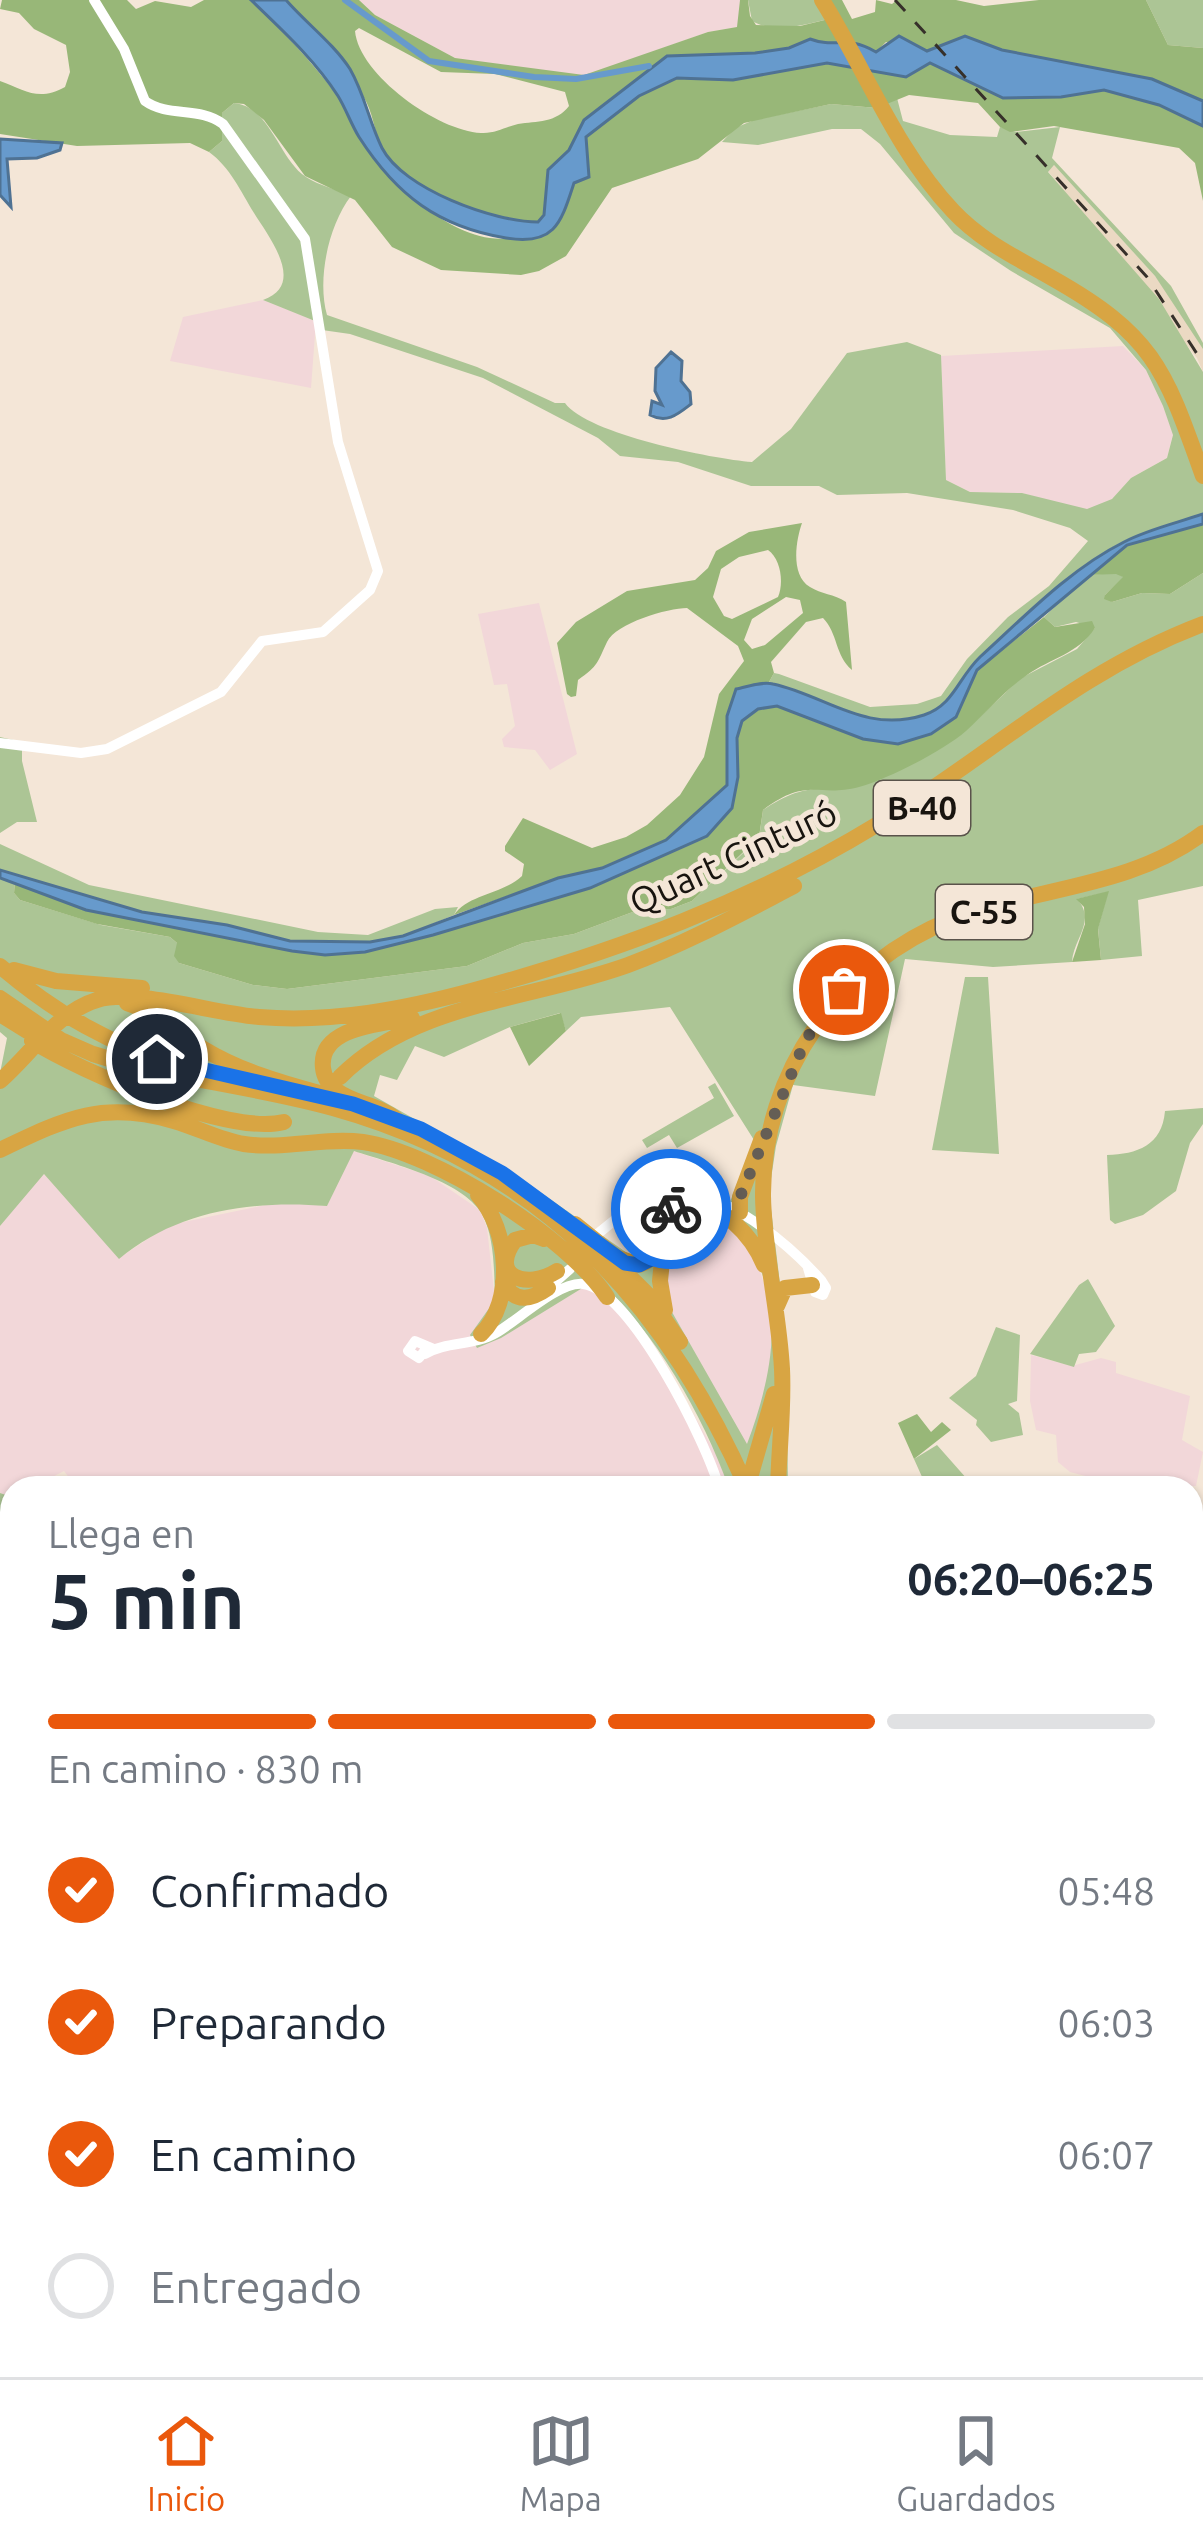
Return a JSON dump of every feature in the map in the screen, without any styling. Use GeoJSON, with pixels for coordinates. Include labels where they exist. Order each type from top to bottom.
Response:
{"type":"FeatureCollection","features":[{"type":"Feature","properties":{"kind":"highway"},"geometry":{"type":"LineString","coordinates":[[827,8],[909,152],[946,203],[992,244],[1090,300],[1134,334],[1163,374],[1200,468]]}},
{"type":"Feature","properties":{"kind":"highway","name":"Quart Cinturó"},"geometry":{"type":"LineString","coordinates":[[314,1017],[390,1010],[476,989],[631,942],[740,899],[881,822],[1093,675],[1203,625]]}},
{"type":"Feature","properties":{"kind":"highway","name":"Quart Cinturó"},"geometry":{"type":"LineString","coordinates":[[554,988],[630,964],[806,880],[952,788],[1086,692],[1203,635]]}},
{"type":"Feature","properties":{"kind":"highway","name":"C-55"},"geometry":{"type":"LineString","coordinates":[[778,1476],[780,1352],[763,1197],[767,1151],[780,1099],[817,1021],[844,990],[911,938],[977,910],[1143,867],[1203,836]]}},
{"type":"Feature","properties":{"kind":"highway"},"geometry":{"type":"LineString","coordinates":[[0,964],[38,978],[136,987],[250,1012],[314,1017]]}},
{"type":"Feature","properties":{"kind":"highway"},"geometry":{"type":"LineString","coordinates":[[0,964],[54,1009],[122,1046],[193,1069],[353,1104]]}},
{"type":"Feature","properties":{"kind":"highway"},"geometry":{"type":"LineString","coordinates":[[340,1077],[368,1051],[410,1027],[554,988]]}},
{"type":"Feature","properties":{"kind":"highway"},"geometry":{"type":"LineString","coordinates":[[554,988],[348,1032],[332,1042],[322,1064],[329,1084],[483,1161],[632,1264],[646,1263],[658,1248],[652,1209]]}},
{"type":"Feature","properties":{"kind":"highway"},"geometry":{"type":"LineString","coordinates":[[7,1075],[57,1025],[85,1006],[124,997],[223,1014],[314,1017]]}},
{"type":"Feature","properties":{"kind":"highway"},"geometry":{"type":"LineString","coordinates":[[0,998],[61,1040],[93,1054],[333,1108],[418,1138],[470,1163],[547,1215],[606,1267],[659,1329],[716,1418]]}},
{"type":"Feature","properties":{"kind":"highway"},"geometry":{"type":"LineString","coordinates":[[85,1006],[111,1001],[136,1006],[235,1066],[396,1119]]}},
{"type":"Feature","properties":{"kind":"highway"},"geometry":{"type":"LineString","coordinates":[[0,1018],[41,1047],[119,1083],[241,1124],[284,1122]]}},
{"type":"Feature","properties":{"kind":"highway"},"geometry":{"type":"LineString","coordinates":[[0,1018],[66,1072],[184,1124]]}},
{"type":"Feature","properties":{"kind":"highway"},"geometry":{"type":"LineString","coordinates":[[0,1018],[92,1064],[284,1104],[363,1126],[416,1147],[496,1190],[563,1240],[650,1331],[678,1372],[730,1476]]}},
{"type":"Feature","properties":{"kind":"highway"},"geometry":{"type":"LineString","coordinates":[[735,1204],[780,1099]]}},
{"type":"Feature","properties":{"kind":"highway"},"geometry":{"type":"LineString","coordinates":[[0,1150],[98,1111],[133,1111],[248,1144],[374,1144],[412,1157],[500,1203],[556,1246],[607,1297]]}},
{"type":"Feature","properties":{"kind":"highway"},"geometry":{"type":"LineString","coordinates":[[464,1183],[494,1219],[503,1281],[500,1310],[481,1334]]}},
{"type":"Feature","properties":{"kind":"highway"},"geometry":{"type":"LineString","coordinates":[[680,1190],[742,1229],[772,1279],[784,1285],[811,1278]]}},
{"type":"Feature","properties":{"kind":"highway"},"geometry":{"type":"LineString","coordinates":[[540,1199],[637,1283],[684,1348]]}},
{"type":"Feature","properties":{"kind":"highway"},"geometry":{"type":"LineString","coordinates":[[652,1209],[660,1290],[745,1476]]}},
{"type":"Feature","properties":{"kind":"highway"},"geometry":{"type":"LineString","coordinates":[[503,1281],[525,1307],[560,1273],[524,1282],[509,1270],[506,1258],[511,1244],[526,1235],[556,1246]]}},
{"type":"Feature","properties":{"kind":"highway"},"geometry":{"type":"LineString","coordinates":[[776,1306],[785,1288],[811,1278]]}},
{"type":"Feature","properties":{"kind":"highway"},"geometry":{"type":"LineString","coordinates":[[751,1476],[774,1396],[780,1352]]}},
{"type":"Feature","properties":{"kind":"main road"},"geometry":{"type":"LineString","coordinates":[[0,743],[75,753],[107,749],[221,692],[262,641],[323,632],[377,578],[376,556],[338,442],[302,233],[223,124],[204,113],[167,111],[145,101],[124,49],[94,0]]}},
{"type":"Feature","properties":{"kind":"main road"},"geometry":{"type":"LineString","coordinates":[[652,1209],[650,1178],[657,1177],[680,1190],[735,1204],[771,1232],[811,1278]]}},
{"type":"Feature","properties":{"kind":"main road"},"geometry":{"type":"LineString","coordinates":[[599,1239],[680,1190]]}},
{"type":"Feature","properties":{"kind":"main road"},"geometry":{"type":"LineString","coordinates":[[464,1343],[572,1285],[593,1287],[607,1297],[669,1378],[715,1476]]}},
{"type":"Feature","properties":{"kind":"main road"},"geometry":{"type":"LineString","coordinates":[[428,1350],[490,1336],[525,1307]]}},
{"type":"Feature","properties":{"kind":"shaded area"},"geometry":{"type":"Polygon","coordinates":[[[359,0],[740,0],[738,27],[708,32],[584,76],[455,58],[375,15],[359,0]]]}},
{"type":"Feature","properties":{"kind":"shaded area"},"geometry":{"type":"Polygon","coordinates":[[[1054,165],[1155,276],[1203,348],[1203,372],[1197,358],[1048,171],[1054,165]]]}},
{"type":"Feature","properties":{"kind":"shaded area"},"geometry":{"type":"Polygon","coordinates":[[[263,300],[316,321],[311,388],[170,361],[183,317],[263,300]]]}},
{"type":"Feature","properties":{"kind":"shaded area"},"geometry":{"type":"Polygon","coordinates":[[[1123,346],[1146,370],[1163,406],[1173,434],[1167,458],[1131,478],[1112,499],[1090,509],[1022,493],[970,492],[946,480],[941,356],[1123,346]]]}},
{"type":"Feature","properties":{"kind":"shaded area"},"geometry":{"type":"Polygon","coordinates":[[[539,603],[577,754],[550,770],[535,750],[504,747],[502,739],[515,726],[507,684],[494,685],[478,614],[539,603]]]}},
{"type":"Feature","properties":{"kind":"shaded area"},"geometry":{"type":"Polygon","coordinates":[[[353,1151],[430,1176],[480,1210],[487,1228],[495,1300],[572,1293],[597,1279],[662,1358],[724,1476],[68,1476],[64,1471],[54,1476],[0,1476],[0,1226],[44,1174],[119,1258],[169,1225],[280,1202],[327,1206],[353,1151]]]}},
{"type":"Feature","properties":{"kind":"shaded area"},"geometry":{"type":"Polygon","coordinates":[[[688,1200],[729,1223],[757,1262],[768,1296],[772,1353],[764,1399],[747,1446],[664,1298],[668,1231],[688,1200]]]}},
{"type":"Feature","properties":{"kind":"shaded area"},"geometry":{"type":"Polygon","coordinates":[[[1031,1355],[1072,1366],[1101,1358],[1116,1362],[1116,1373],[1190,1396],[1182,1440],[1203,1452],[1198,1476],[1070,1472],[1058,1462],[1056,1435],[1036,1430],[1030,1401],[1031,1355]]]}},
{"type":"Feature","properties":{"kind":"green space"},"geometry":{"type":"Polygon","coordinates":[[[2,0],[127,0],[136,9],[155,1],[191,7],[204,0],[251,0],[323,78],[360,138],[392,177],[436,215],[486,237],[511,238],[560,211],[574,183],[589,177],[586,137],[639,96],[677,78],[733,80],[827,63],[905,77],[930,63],[1061,97],[1103,90],[1128,94],[1203,126],[1203,201],[1195,163],[1179,148],[1054,126],[1010,132],[978,103],[909,95],[877,108],[831,104],[744,123],[698,159],[612,188],[566,256],[539,271],[521,275],[441,270],[392,247],[355,200],[305,176],[264,120],[244,104],[234,103],[222,113],[222,141],[209,152],[190,143],[77,146],[0,134],[0,81],[47,94],[65,87],[70,72],[66,45],[34,29],[19,13],[0,9],[2,0]]]}},
{"type":"Feature","properties":{"kind":"green space"},"geometry":{"type":"Polygon","coordinates":[[[286,0],[359,0],[375,15],[455,58],[584,75],[708,32],[737,27],[740,0],[748,0],[756,25],[800,26],[837,17],[830,0],[842,0],[852,19],[875,12],[876,0],[892,4],[897,0],[956,0],[984,6],[1039,0],[1146,0],[1168,45],[1203,48],[1203,101],[1152,79],[1002,50],[965,36],[927,51],[886,42],[876,52],[856,44],[810,39],[755,53],[668,56],[584,120],[569,150],[548,170],[544,215],[539,222],[520,221],[452,200],[393,163],[382,148],[363,96],[286,0]],[[359,28],[355,31],[370,65],[385,82],[423,111],[463,130],[486,133],[546,120],[569,106],[565,92],[495,74],[441,72],[359,28]]]}},
{"type":"Feature","properties":{"kind":"green space"},"geometry":{"type":"Polygon","coordinates":[[[748,0],[830,0],[837,17],[793,26],[761,25],[752,21],[748,0]]]}},
{"type":"Feature","properties":{"kind":"green space"},"geometry":{"type":"Polygon","coordinates":[[[1146,0],[1203,0],[1203,48],[1168,45],[1146,0]]]}},
{"type":"Feature","properties":{"kind":"green space"},"geometry":{"type":"Polygon","coordinates":[[[897,98],[903,121],[950,135],[997,137],[1000,127],[1016,132],[1060,127],[1052,158],[1171,286],[1203,343],[1203,349],[1155,276],[1054,165],[1048,172],[1159,299],[1203,372],[1203,514],[1133,537],[1092,560],[992,646],[943,704],[907,719],[846,713],[769,682],[774,673],[779,674],[870,707],[917,704],[941,696],[967,659],[1008,617],[1049,586],[1088,541],[1070,528],[1013,510],[907,493],[837,495],[819,486],[751,486],[678,462],[620,456],[598,438],[483,378],[350,334],[315,329],[315,321],[263,300],[282,283],[281,260],[234,180],[209,152],[222,141],[222,113],[234,103],[247,107],[266,123],[296,169],[351,196],[336,222],[327,254],[323,286],[327,315],[477,367],[555,403],[565,403],[598,425],[681,450],[752,462],[791,429],[847,353],[907,342],[941,355],[946,480],[970,492],[1022,493],[1087,509],[1112,499],[1131,478],[1167,458],[1173,435],[1146,370],[1110,328],[954,233],[880,144],[861,129],[832,129],[758,145],[722,142],[735,128],[754,120],[831,104],[877,108],[897,98]]]}},
{"type":"Feature","properties":{"kind":"green space"},"geometry":{"type":"Polygon","coordinates":[[[802,523],[799,574],[810,587],[846,602],[852,670],[823,618],[806,622],[771,662],[774,673],[769,682],[736,689],[727,784],[666,840],[602,868],[558,878],[454,915],[522,876],[524,864],[505,851],[505,846],[523,818],[592,848],[647,825],[680,795],[704,757],[719,694],[744,661],[738,646],[687,608],[656,614],[612,635],[597,663],[578,680],[576,696],[571,697],[557,643],[576,622],[627,591],[695,580],[716,551],[749,532],[802,523]],[[768,550],[739,557],[721,569],[713,597],[724,616],[732,619],[778,597],[780,572],[768,550]],[[786,597],[752,619],[744,640],[752,649],[765,645],[803,613],[800,600],[786,597]]]}},
{"type":"Feature","properties":{"kind":"green space"},"geometry":{"type":"Polygon","coordinates":[[[1203,524],[1203,573],[1170,594],[1142,593],[1112,602],[1105,595],[1123,577],[1088,575],[1127,545],[1203,524]]]}},
{"type":"Feature","properties":{"kind":"green space"},"geometry":{"type":"Polygon","coordinates":[[[1203,573],[1203,886],[1138,900],[1142,956],[1101,960],[1098,928],[1108,892],[1077,899],[1085,915],[1072,962],[993,967],[905,959],[875,1096],[793,1085],[769,1192],[786,1334],[788,1476],[724,1476],[705,1431],[658,1349],[597,1279],[477,1348],[470,1335],[495,1300],[486,1223],[459,1192],[405,1167],[354,1151],[327,1206],[272,1205],[217,1212],[166,1229],[119,1259],[44,1174],[0,1226],[0,1073],[7,1038],[0,1032],[0,878],[15,882],[14,893],[20,900],[101,925],[170,937],[177,943],[179,963],[253,985],[287,989],[467,966],[523,943],[574,934],[638,910],[671,909],[692,901],[759,838],[763,810],[789,795],[836,788],[967,729],[1021,678],[1077,649],[1095,628],[1076,622],[1055,627],[1044,617],[1088,575],[1124,577],[1105,595],[1112,602],[1142,593],[1170,594],[1203,573]],[[670,1007],[581,1017],[566,1031],[560,1013],[510,1027],[444,1057],[415,1046],[397,1080],[380,1075],[374,1096],[527,1183],[640,1262],[660,1255],[664,1298],[747,1444],[767,1378],[771,1310],[759,1266],[723,1220],[754,1140],[670,1007]]]}},
{"type":"Feature","properties":{"kind":"green space"},"geometry":{"type":"Polygon","coordinates":[[[1044,617],[1055,627],[1092,621],[1095,628],[1072,650],[1019,681],[966,731],[930,755],[871,783],[845,790],[803,791],[763,810],[759,837],[692,901],[671,909],[638,910],[574,934],[523,943],[467,966],[287,989],[253,985],[179,963],[174,956],[177,943],[170,937],[97,924],[20,900],[14,893],[15,882],[86,910],[291,951],[433,935],[590,888],[707,836],[738,777],[737,738],[742,721],[758,709],[776,706],[863,739],[898,743],[930,734],[956,717],[977,670],[1044,617]]]}},
{"type":"Feature","properties":{"kind":"green space"},"geometry":{"type":"Polygon","coordinates":[[[0,737],[22,742],[37,822],[17,822],[0,833],[0,737]]]}},
{"type":"Feature","properties":{"kind":"green space"},"geometry":{"type":"Polygon","coordinates":[[[0,844],[89,885],[318,932],[368,935],[435,909],[458,907],[454,915],[403,936],[370,942],[290,941],[142,912],[0,870],[0,844]]]}},
{"type":"Feature","properties":{"kind":"green space"},"geometry":{"type":"Polygon","coordinates":[[[1109,891],[1098,929],[1101,960],[1072,962],[1085,924],[1084,907],[1076,899],[1109,891]]]}},
{"type":"Feature","properties":{"kind":"green space"},"geometry":{"type":"Polygon","coordinates":[[[965,977],[988,977],[999,1154],[932,1150],[965,977]]]}},
{"type":"Feature","properties":{"kind":"green space"},"geometry":{"type":"Polygon","coordinates":[[[561,1013],[566,1031],[529,1066],[510,1027],[561,1013]]]}},
{"type":"Feature","properties":{"kind":"green space"},"geometry":{"type":"Polygon","coordinates":[[[715,1083],[734,1116],[677,1148],[669,1135],[647,1148],[642,1140],[714,1098],[708,1087],[715,1083]]]}},
{"type":"Feature","properties":{"kind":"green space"},"geometry":{"type":"Polygon","coordinates":[[[1203,1108],[1203,1124],[1190,1143],[1176,1191],[1143,1215],[1115,1224],[1110,1220],[1107,1155],[1146,1146],[1159,1132],[1165,1111],[1203,1108]]]}},
{"type":"Feature","properties":{"kind":"green space"},"geometry":{"type":"Polygon","coordinates":[[[1088,1279],[1115,1326],[1096,1352],[1079,1354],[1074,1367],[1030,1354],[1079,1285],[1088,1279]]]}},
{"type":"Feature","properties":{"kind":"green space"},"geometry":{"type":"Polygon","coordinates":[[[996,1327],[1020,1335],[1017,1401],[1008,1404],[1019,1413],[1023,1435],[991,1442],[977,1420],[949,1398],[976,1376],[996,1327]]]}},
{"type":"Feature","properties":{"kind":"green space"},"geometry":{"type":"Polygon","coordinates":[[[917,1414],[931,1432],[942,1422],[951,1430],[914,1459],[898,1423],[917,1414]]]}},
{"type":"Feature","properties":{"kind":"green space"},"geometry":{"type":"Polygon","coordinates":[[[937,1445],[964,1476],[922,1476],[914,1459],[937,1445]]]}},
{"type":"Feature","properties":{"kind":"water"},"geometry":{"type":"Polygon","coordinates":[[[251,0],[286,0],[336,51],[355,79],[382,148],[409,177],[451,200],[520,221],[538,222],[544,215],[548,170],[569,150],[584,120],[667,56],[755,53],[810,39],[856,44],[876,52],[899,36],[927,51],[965,36],[1002,50],[1152,79],[1203,101],[1203,126],[1159,105],[1104,90],[1003,98],[930,63],[906,77],[827,63],[733,80],[677,78],[639,96],[586,137],[589,177],[574,183],[554,228],[535,238],[506,238],[440,217],[405,192],[373,158],[319,70],[251,0]]]}},
{"type":"Feature","properties":{"kind":"water"},"geometry":{"type":"Polygon","coordinates":[[[0,139],[62,143],[60,150],[37,158],[7,159],[11,207],[0,195],[0,139]]]}},
{"type":"Feature","properties":{"kind":"water"},"geometry":{"type":"Polygon","coordinates":[[[671,352],[682,361],[681,381],[690,392],[691,404],[672,417],[656,418],[650,415],[652,401],[662,405],[655,391],[656,368],[671,352]]]}},
{"type":"Feature","properties":{"kind":"water"},"geometry":{"type":"Polygon","coordinates":[[[1203,514],[1203,524],[1127,545],[977,670],[956,717],[931,734],[898,744],[863,739],[777,706],[758,709],[742,721],[737,738],[738,777],[732,808],[707,836],[590,888],[433,935],[365,952],[325,955],[86,910],[0,878],[0,870],[142,912],[290,941],[370,942],[403,936],[558,878],[602,868],[666,840],[727,785],[727,716],[736,689],[773,684],[883,720],[924,715],[942,705],[980,657],[1085,566],[1134,537],[1203,514]]]}},
{"type":"Feature","properties":{"kind":"waterway"},"geometry":{"type":"LineString","coordinates":[[345,0],[429,61],[576,79],[649,66]]}},
{"type":"Feature","properties":{"kind":"railway"},"geometry":{"type":"LineString","coordinates":[[895,0],[1147,277],[1203,363]]}},
{"type":"Feature","properties":{"kind":"way so far"},"geometry":{"type":"LineString","coordinates":[[671,1209],[675,1197],[669,1183],[726,1204],[740,1197],[806,1039],[844,990]]}},
{"type":"Feature","properties":{"kind":"route"},"geometry":{"type":"LineString","coordinates":[[157,1059],[353,1104],[421,1129],[547,1202],[625,1263],[639,1265],[651,1259],[658,1248],[653,1214],[664,1215],[671,1209]]}}]}
